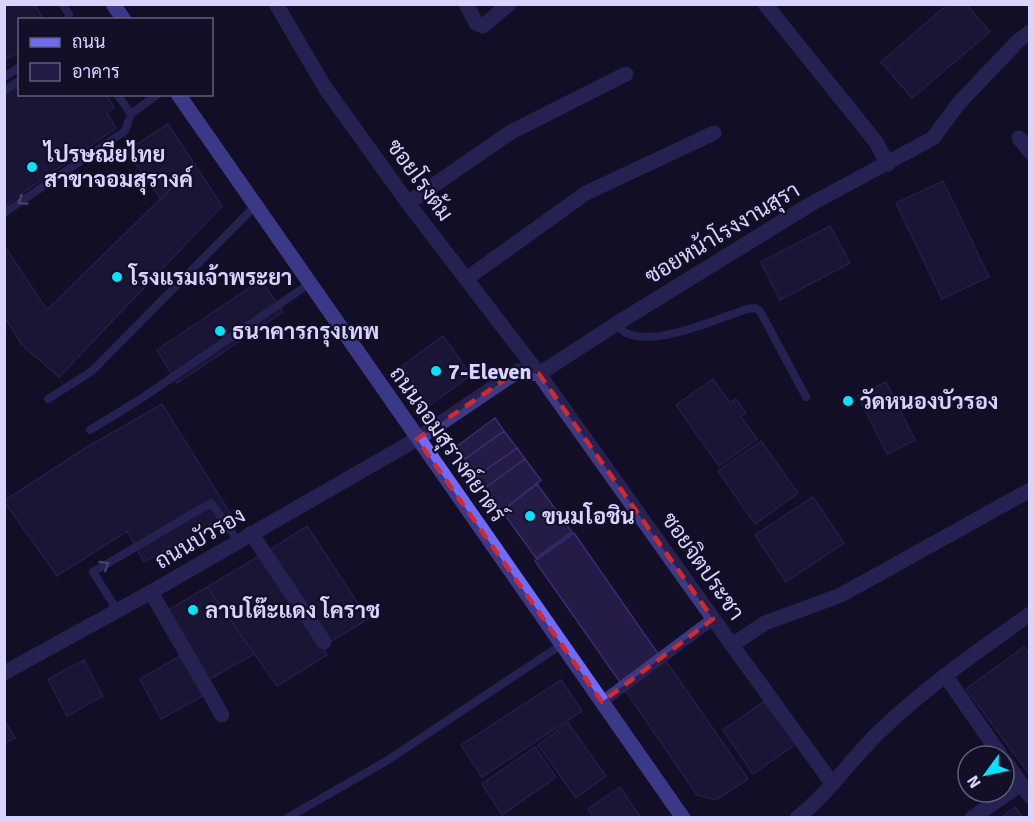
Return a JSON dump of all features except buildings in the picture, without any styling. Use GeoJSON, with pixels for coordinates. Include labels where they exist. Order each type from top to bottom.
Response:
{"type":"FeatureCollection","features":[{"type":"Feature","properties":{"kind":"main road","name":"ถนนจอมสุรางค์ยาตร์"},"geometry":{"type":"LineString","coordinates":[[179,96],[683,818]]}},
{"type":"Feature","properties":{"kind":"street","name":"ซอยโรงต้ม"},"geometry":{"type":"LineString","coordinates":[[276,4],[326,89],[408,203],[539,374]]}},
{"type":"Feature","properties":{"kind":"street"},"geometry":{"type":"LineString","coordinates":[[466,4],[476,23],[483,26],[509,4]]}},
{"type":"Feature","properties":{"kind":"street"},"geometry":{"type":"LineString","coordinates":[[765,4],[876,142],[888,164]]}},
{"type":"Feature","properties":{"kind":"street","name":"ซอยหน้าโรงงานสุรา"},"geometry":{"type":"LineString","coordinates":[[417,439],[518,371],[539,374],[811,204],[933,138],[959,103],[1017,40],[1029,32]]}},
{"type":"Feature","properties":{"kind":"street"},"geometry":{"type":"LineString","coordinates":[[408,203],[511,132],[626,74]]}},
{"type":"Feature","properties":{"kind":"street"},"geometry":{"type":"LineString","coordinates":[[466,279],[586,193],[714,133]]}},
{"type":"Feature","properties":{"kind":"street"},"geometry":{"type":"LineString","coordinates":[[1019,138],[1029,153]]}},
{"type":"Feature","properties":{"kind":"street","name":"ซอยจิตประชา"},"geometry":{"type":"LineString","coordinates":[[539,374],[832,783]]}},
{"type":"Feature","properties":{"kind":"street","name":"ถนนบัวรอง"},"geometry":{"type":"LineString","coordinates":[[4,673],[151,592],[417,439]]}},
{"type":"Feature","properties":{"kind":"street"},"geometry":{"type":"LineString","coordinates":[[732,645],[765,623],[841,595],[1029,490]]}},
{"type":"Feature","properties":{"kind":"street"},"geometry":{"type":"LineString","coordinates":[[252,533],[324,642]]}},
{"type":"Feature","properties":{"kind":"street"},"geometry":{"type":"LineString","coordinates":[[151,592],[222,715]]}},
{"type":"Feature","properties":{"kind":"street"},"geometry":{"type":"LineString","coordinates":[[797,818],[817,802],[880,731],[945,675],[1029,614]]}},
{"type":"Feature","properties":{"kind":"street"},"geometry":{"type":"LineString","coordinates":[[602,702],[713,619]]}},
{"type":"Feature","properties":{"kind":"street"},"geometry":{"type":"LineString","coordinates":[[945,675],[993,744]]}},
{"type":"Feature","properties":{"kind":"street"},"geometry":{"type":"LineString","coordinates":[[972,818],[1025,790],[1016,777]]}},
{"type":"Feature","properties":{"kind":"lane"},"geometry":{"type":"LineString","coordinates":[[62,4],[69,14],[68,18]]}},
{"type":"Feature","properties":{"kind":"lane"},"geometry":{"type":"LineString","coordinates":[[4,77],[18,68]]}},
{"type":"Feature","properties":{"kind":"lane"},"geometry":{"type":"LineString","coordinates":[[4,91],[18,81]]}},
{"type":"Feature","properties":{"kind":"lane"},"geometry":{"type":"LineString","coordinates":[[118,96],[131,114]]}},
{"type":"Feature","properties":{"kind":"lane"},"geometry":{"type":"LineString","coordinates":[[4,213],[125,131],[131,114],[155,96]]}},
{"type":"Feature","properties":{"kind":"lane"},"geometry":{"type":"LineString","coordinates":[[48,399],[92,370],[255,206]]}},
{"type":"Feature","properties":{"kind":"lane"},"geometry":{"type":"LineString","coordinates":[[90,430],[140,400],[309,284]]}},
{"type":"Feature","properties":{"kind":"lane"},"geometry":{"type":"LineString","coordinates":[[616,324],[625,333],[663,337],[755,308],[760,311],[806,397]]}},
{"type":"Feature","properties":{"kind":"lane"},"geometry":{"type":"LineString","coordinates":[[117,610],[93,572],[211,503],[238,541]]}},
{"type":"Feature","properties":{"kind":"lane"},"geometry":{"type":"LineString","coordinates":[[287,818],[388,760],[561,645]]}},
{"type":"Feature","properties":{"kind":"highlighted area"},"geometry":{"type":"Polygon","coordinates":[[[518,371],[539,374],[713,619],[602,702],[417,439],[518,371]]]}},
{"type":"Feature","properties":{"kind":"place","name":"ไปรษณียไทย สาขาจอมสุรางค์"},"geometry":{"type":"Point","coordinates":[32,167]}},
{"type":"Feature","properties":{"kind":"place","name":"โรงแรมเจ้าพระยา"},"geometry":{"type":"Point","coordinates":[117,277]}},
{"type":"Feature","properties":{"kind":"place","name":"ธนาคารกรุงเทพ"},"geometry":{"type":"Point","coordinates":[220,331]}},
{"type":"Feature","properties":{"kind":"place","name":"7-Eleven"},"geometry":{"type":"Point","coordinates":[436,371]}},
{"type":"Feature","properties":{"kind":"place","name":"วัดหนองบัวรอง"},"geometry":{"type":"Point","coordinates":[848,401]}},
{"type":"Feature","properties":{"kind":"place","name":"ขนมโอชิน"},"geometry":{"type":"Point","coordinates":[530,516]}},
{"type":"Feature","properties":{"kind":"place","name":"ลาบโต๊ะแดง โคราช"},"geometry":{"type":"Point","coordinates":[193,610]}}]}
